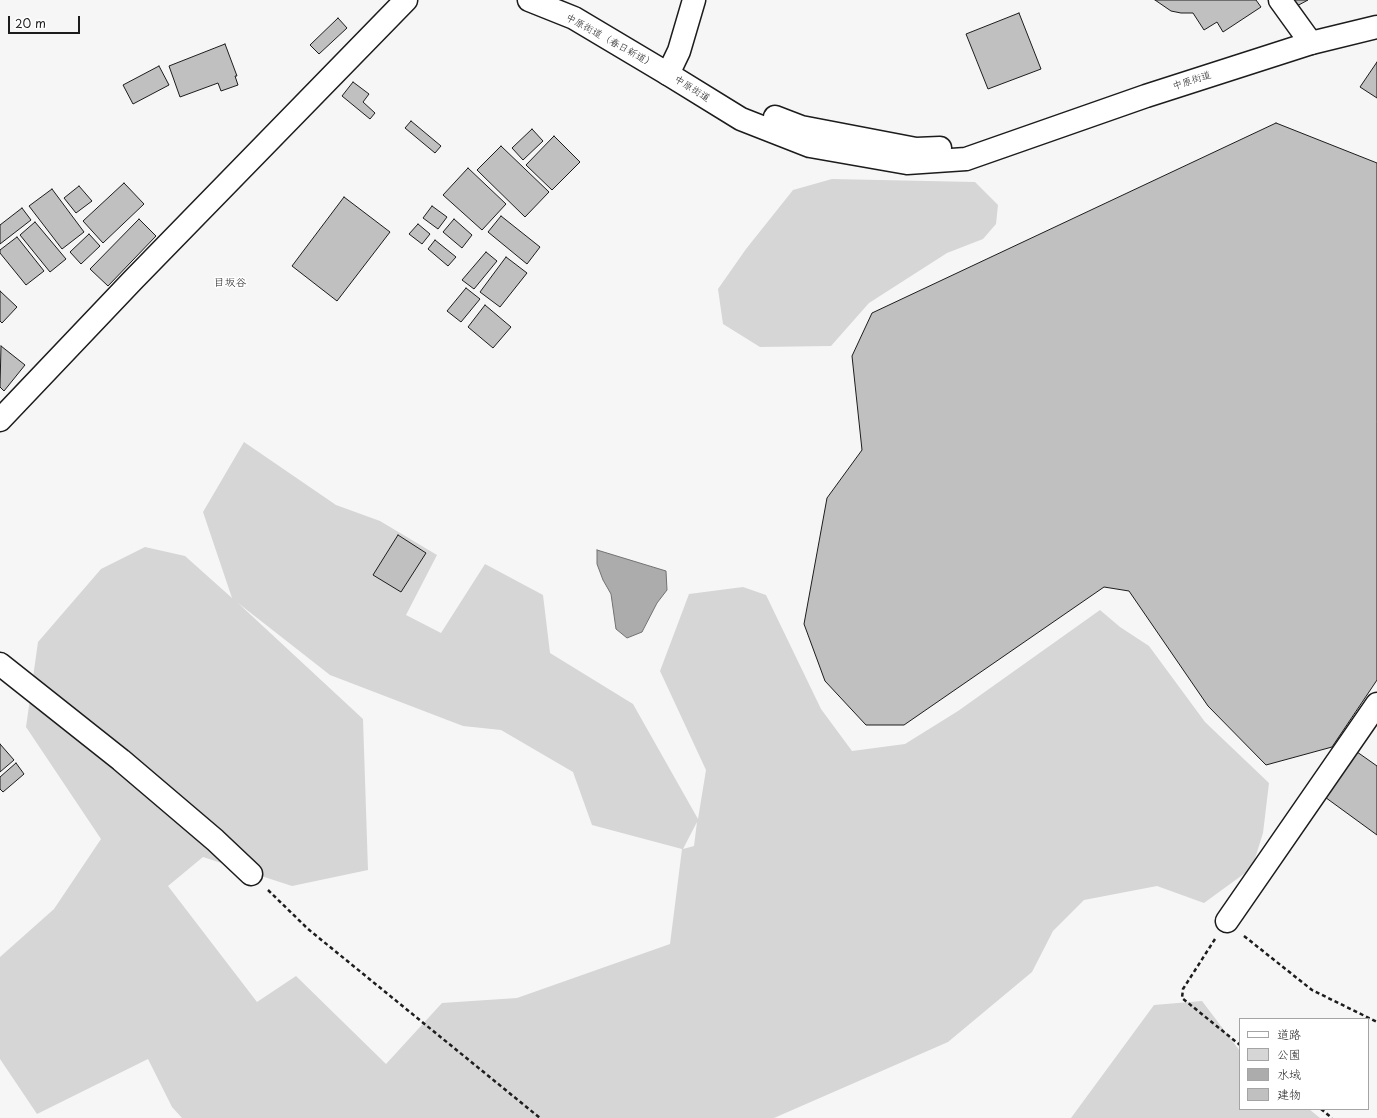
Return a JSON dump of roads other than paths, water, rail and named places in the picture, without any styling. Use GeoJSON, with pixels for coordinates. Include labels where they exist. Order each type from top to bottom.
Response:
{"type":"FeatureCollection","features":[{"type":"Feature","properties":{"kind":"street"},"geometry":{"type":"LineString","coordinates":[[0,420],[139,274],[406,0]]}},
{"type":"Feature","properties":{"kind":"street","name":"中原街道（春日新道）"},"geometry":{"type":"LineString","coordinates":[[529,0],[574,18],[668,74]]}},
{"type":"Feature","properties":{"kind":"street"},"geometry":{"type":"LineString","coordinates":[[668,74],[679,51],[694,0]]}},
{"type":"Feature","properties":{"kind":"street"},"geometry":{"type":"LineString","coordinates":[[1280,0],[1311,43]]}},
{"type":"Feature","properties":{"kind":"street","name":"中原街道"},"geometry":{"type":"LineString","coordinates":[[668,74],[801,127],[916,149],[1009,145],[1146,96],[1311,43],[1377,27]]}},
{"type":"Feature","properties":{"kind":"street"},"geometry":{"type":"LineString","coordinates":[[0,664],[121,760],[215,840],[251,874]]}},
{"type":"Feature","properties":{"kind":"street"},"geometry":{"type":"LineString","coordinates":[[1227,921],[1377,704]]}},
{"type":"Feature","properties":{"kind":"water"},"geometry":{"type":"Polygon","coordinates":[[[597,550],[666,571],[667,590],[657,603],[642,632],[627,638],[616,629],[611,594],[603,580],[597,564],[597,550]]]}},
{"type":"Feature","properties":{"kind":"district","name":"目坂谷"},"geometry":{"type":"Point","coordinates":[230,283]}}]}
